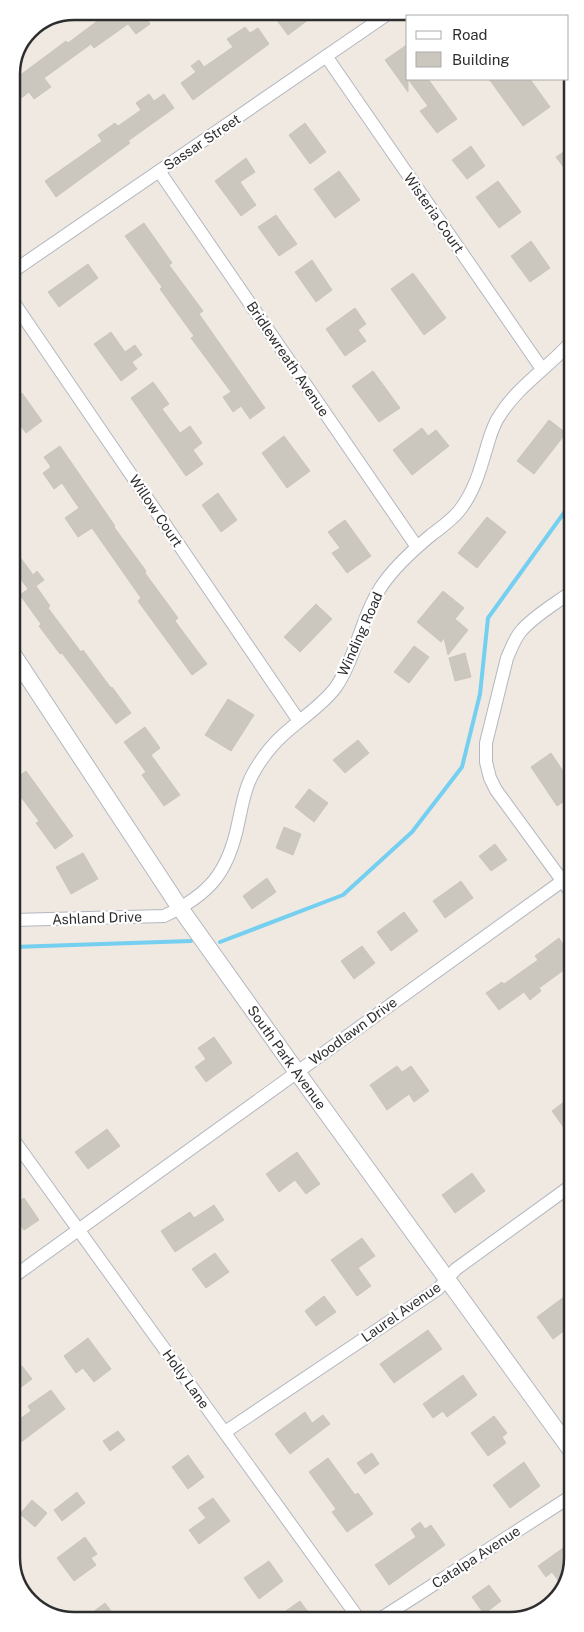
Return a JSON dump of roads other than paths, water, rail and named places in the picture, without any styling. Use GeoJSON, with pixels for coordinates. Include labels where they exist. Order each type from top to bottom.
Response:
{"type":"FeatureCollection","features":[{"type":"Feature","properties":{"kind":"street","name":"Sassar Street"},"geometry":{"type":"LineString","coordinates":[[20,267],[379,20]]}},
{"type":"Feature","properties":{"kind":"street","name":"Wisteria Court"},"geometry":{"type":"LineString","coordinates":[[326,56],[542,369]]}},
{"type":"Feature","properties":{"kind":"street","name":"Bridlewreath Avenue"},"geometry":{"type":"LineString","coordinates":[[159,171],[417,547]]}},
{"type":"Feature","properties":{"kind":"street","name":"Willow Court"},"geometry":{"type":"LineString","coordinates":[[20,312],[300,721]]}},
{"type":"Feature","properties":{"kind":"street","name":"Winding Road"},"geometry":{"type":"LineString","coordinates":[[180,908],[212,885],[222,869],[236,835],[244,795],[254,771],[282,736],[323,701],[339,682],[370,606],[379,589],[388,576],[417,547],[458,512],[471,494],[492,430],[499,416],[523,387],[564,349]]}},
{"type":"Feature","properties":{"kind":"street"},"geometry":{"type":"LineString","coordinates":[[564,597],[534,620],[521,632],[512,645],[486,743],[486,762],[490,778],[496,790],[564,874]]}},
{"type":"Feature","properties":{"kind":"street","name":"South Park Avenue"},"geometry":{"type":"LineString","coordinates":[[20,670],[180,908],[564,1440]]}},
{"type":"Feature","properties":{"kind":"street","name":"Woodlawn Drive"},"geometry":{"type":"LineString","coordinates":[[20,1272],[564,880]]}},
{"type":"Feature","properties":{"kind":"street","name":"Ashland Drive"},"geometry":{"type":"LineString","coordinates":[[20,920],[164,916],[180,908]]}},
{"type":"Feature","properties":{"kind":"street","name":"Holly Lane"},"geometry":{"type":"LineString","coordinates":[[20,1149],[354,1612]]}},
{"type":"Feature","properties":{"kind":"street","name":"Laurel Avenue"},"geometry":{"type":"LineString","coordinates":[[224,1432],[438,1289],[456,1269],[564,1191]]}},
{"type":"Feature","properties":{"kind":"street","name":"Catalpa Avenue"},"geometry":{"type":"LineString","coordinates":[[391,1612],[564,1501]]}},
{"type":"Feature","properties":{"kind":"waterway"},"geometry":{"type":"LineString","coordinates":[[220,942],[343,895],[412,832],[462,767],[480,694],[488,618],[564,513]]}},
{"type":"Feature","properties":{"kind":"waterway"},"geometry":{"type":"LineString","coordinates":[[20,947],[191,941]]}}]}
